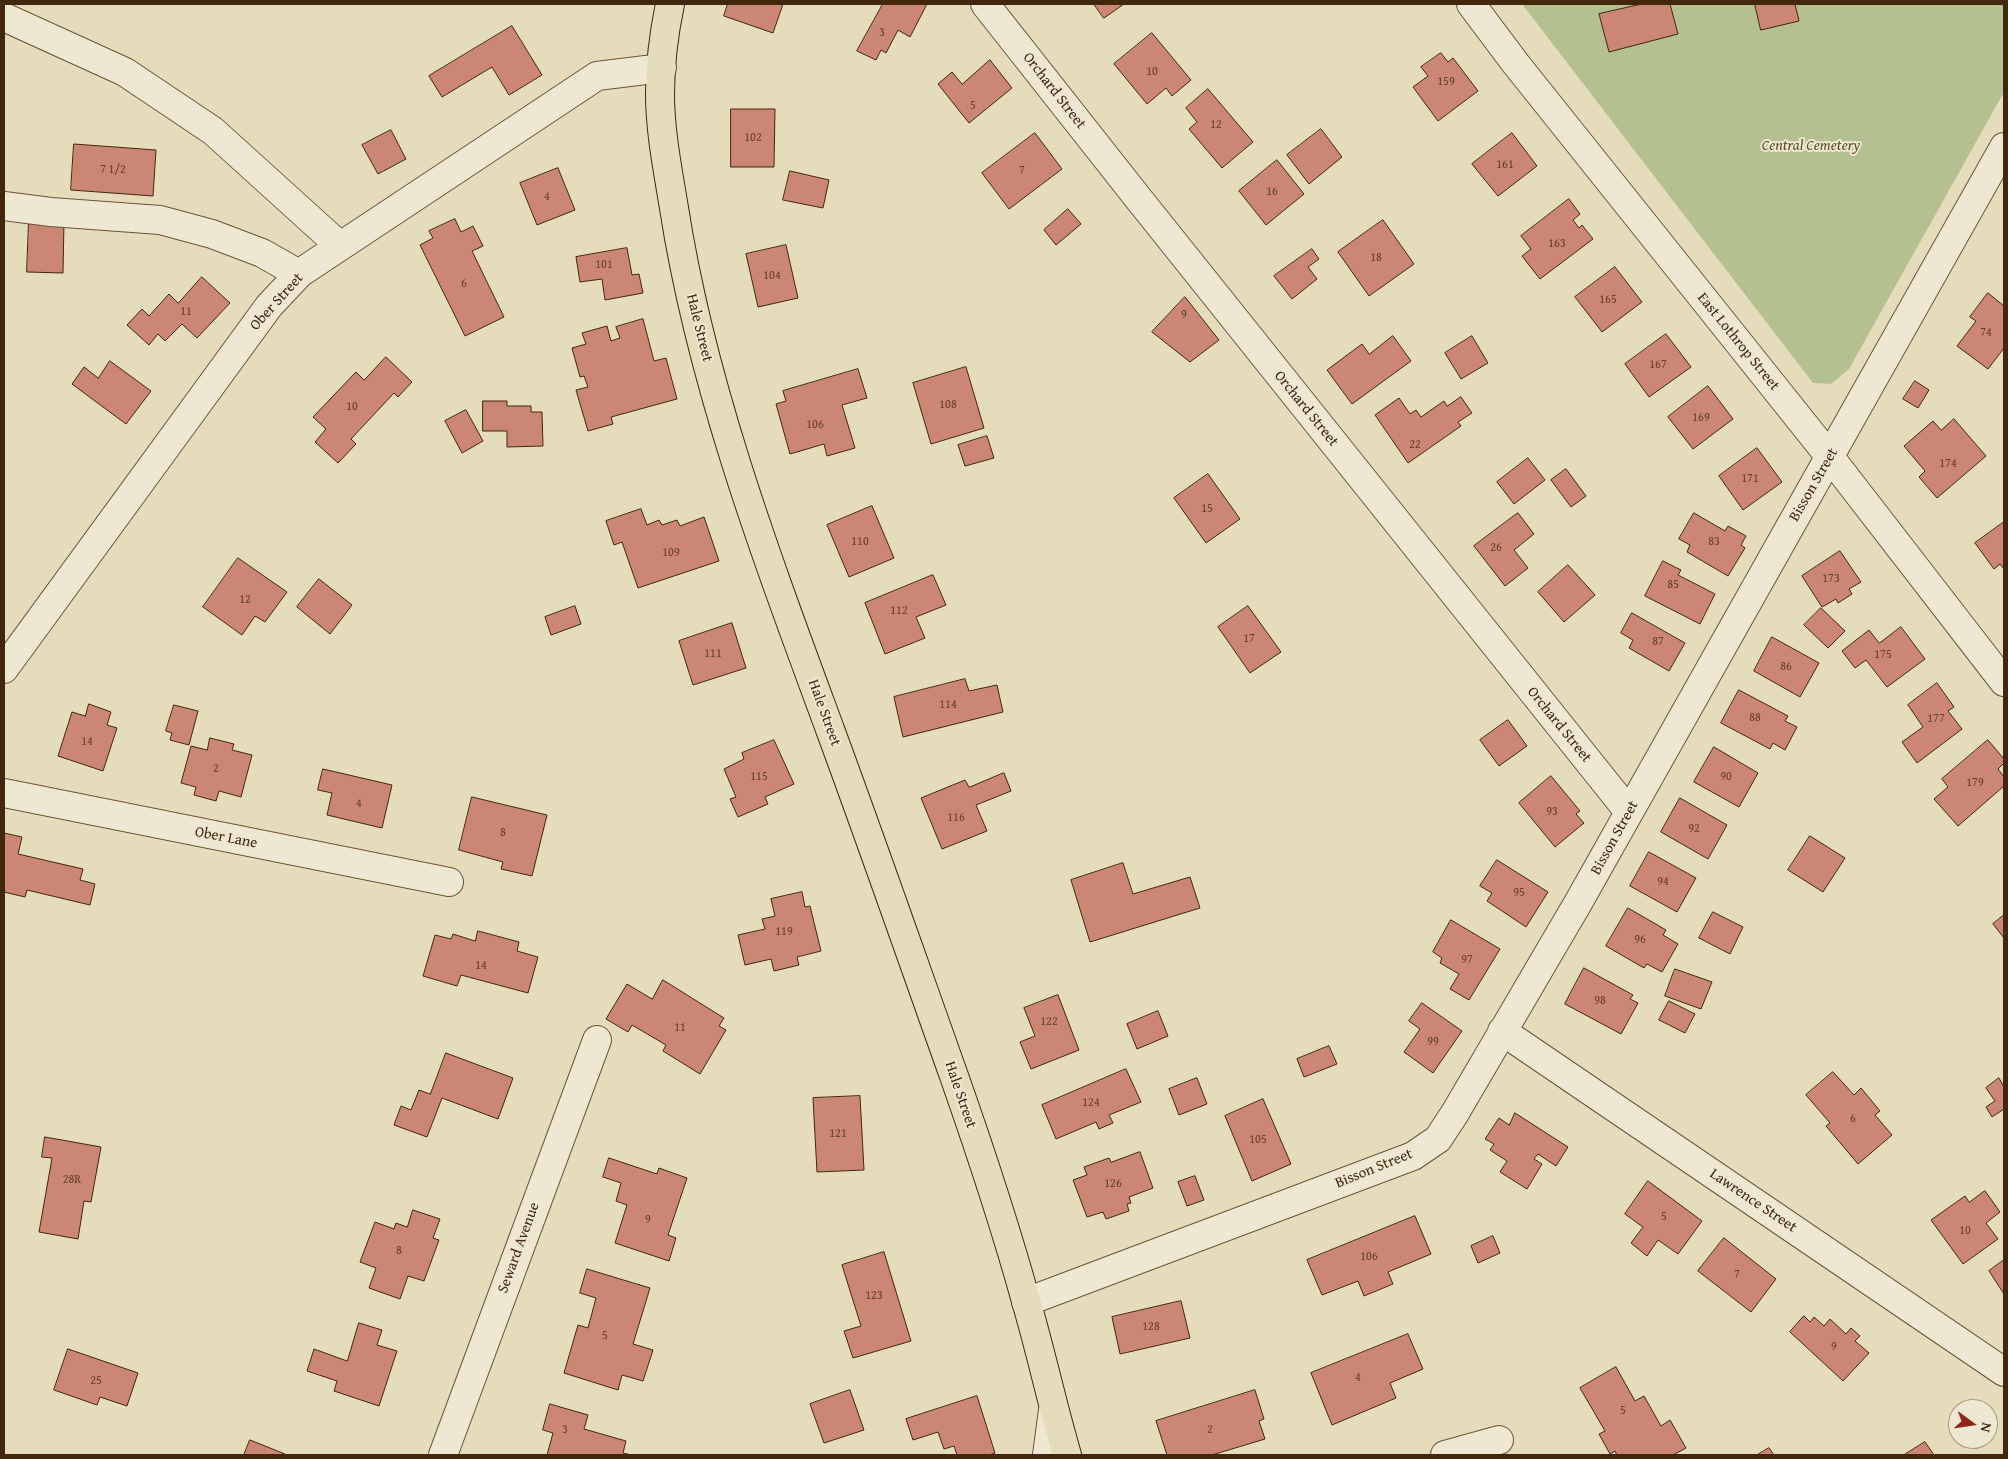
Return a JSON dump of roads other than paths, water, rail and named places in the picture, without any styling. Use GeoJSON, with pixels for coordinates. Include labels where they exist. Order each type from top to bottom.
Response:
{"type":"FeatureCollection","features":[{"type":"Feature","properties":{"kind":"main road","name":"Hale Street"},"geometry":{"type":"LineString","coordinates":[[670,4],[665,27],[660,94],[666,159],[681,257],[700,340],[775,579],[964,1104],[1026,1302],[1053,1410],[1067,1455]]}},
{"type":"Feature","properties":{"kind":"street","name":"Orchard Street"},"geometry":{"type":"LineString","coordinates":[[985,4],[1629,812]]}},
{"type":"Feature","properties":{"kind":"street","name":"East Lothrop Street"},"geometry":{"type":"LineString","coordinates":[[1470,4],[1830,457],[2004,682]]}},
{"type":"Feature","properties":{"kind":"street"},"geometry":{"type":"LineString","coordinates":[[4,17],[125,72],[213,131],[340,246]]}},
{"type":"Feature","properties":{"kind":"street","name":"Ober Street"},"geometry":{"type":"LineString","coordinates":[[4,669],[269,306],[299,274],[597,76],[662,68]]}},
{"type":"Feature","properties":{"kind":"street","name":"Bisson Street"},"geometry":{"type":"LineString","coordinates":[[1026,1302],[1412,1156],[1438,1139],[1455,1113],[1629,812],[2004,147]]}},
{"type":"Feature","properties":{"kind":"street"},"geometry":{"type":"LineString","coordinates":[[4,206],[51,212],[160,220],[212,234],[262,253],[299,274]]}},
{"type":"Feature","properties":{"kind":"street","name":"Ober Lane"},"geometry":{"type":"LineString","coordinates":[[4,793],[449,882]]}},
{"type":"Feature","properties":{"kind":"street","name":"Lawrence Street"},"geometry":{"type":"LineString","coordinates":[[1502,1031],[2004,1372]]}},
{"type":"Feature","properties":{"kind":"street","name":"Seward Avenue"},"geometry":{"type":"LineString","coordinates":[[443,1455],[596,1040]]}},
{"type":"Feature","properties":{"kind":"street","name":"Hale Street"},"geometry":{"type":"LineString","coordinates":[[1047,1455],[1053,1410]]}},
{"type":"Feature","properties":{"kind":"street"},"geometry":{"type":"LineString","coordinates":[[1446,1455],[1498,1440]]}},
{"type":"Feature","properties":{"kind":"park label","name":"Central Cemetery"},"geometry":{"type":"Point","coordinates":[1811,146]}}]}
